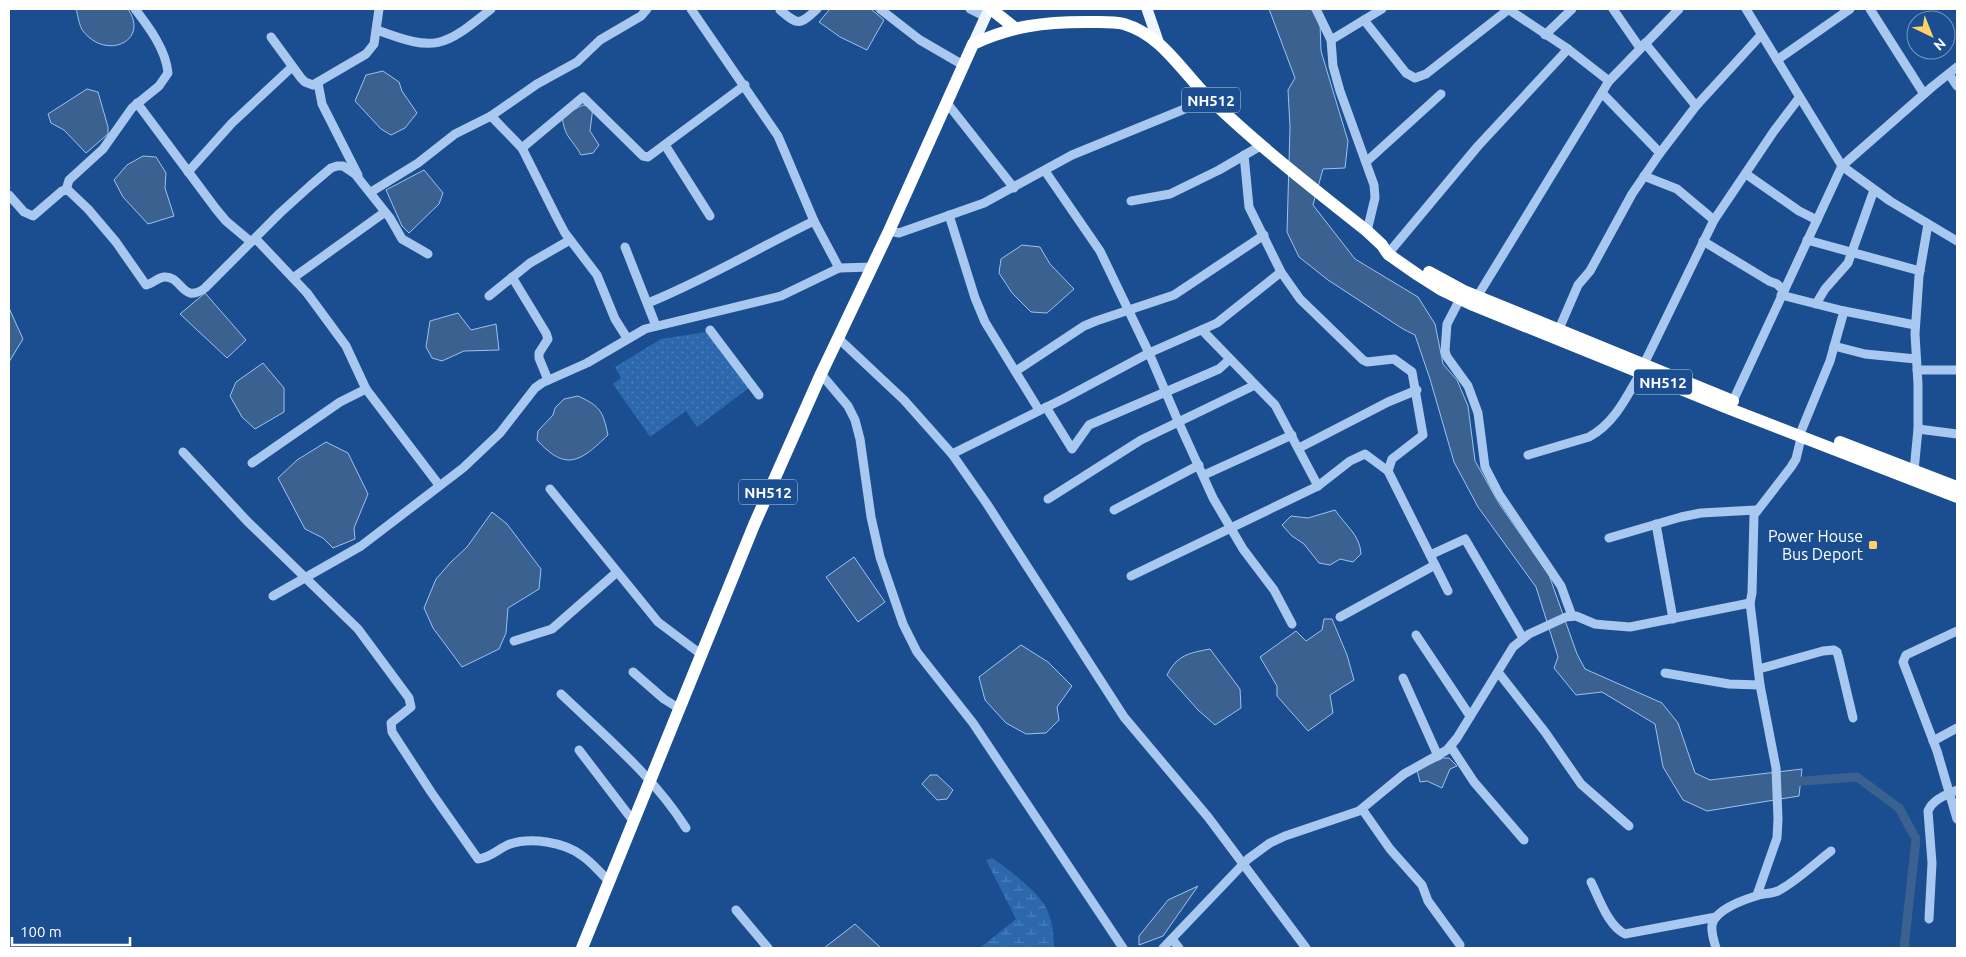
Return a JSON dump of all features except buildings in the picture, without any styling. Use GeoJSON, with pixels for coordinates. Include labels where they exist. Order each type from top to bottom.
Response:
{"type":"FeatureCollection","features":[{"type":"Feature","properties":{"kind":"highway"},"geometry":{"type":"LineString","coordinates":[[989,12],[1014,28]]}},
{"type":"Feature","properties":{"kind":"highway","name":"NH512"},"geometry":{"type":"LineString","coordinates":[[582,948],[754,525],[821,374],[890,231],[963,65],[973,44],[1014,28],[1050,22],[1124,24],[1158,41],[1209,99],[1367,231],[1387,247],[1445,282],[1559,330],[1642,368],[1957,497]]}},
{"type":"Feature","properties":{"kind":"highway","name":"NH512"},"geometry":{"type":"LineString","coordinates":[[1387,247],[1388,254],[1418,276],[1460,299],[1733,401],[1802,433],[1957,487]]}},
{"type":"Feature","properties":{"kind":"main road","name":"NH512"},"geometry":{"type":"LineString","coordinates":[[1147,9],[1158,41]]}},
{"type":"Feature","properties":{"kind":"main road"},"geometry":{"type":"LineString","coordinates":[[973,44],[989,12]]}},
{"type":"Feature","properties":{"kind":"street"},"geometry":{"type":"LineString","coordinates":[[9,195],[24,212],[33,216],[66,190],[69,180],[103,149],[137,103],[159,86],[168,73],[164,55],[159,45],[135,9]]}},
{"type":"Feature","properties":{"kind":"street"},"geometry":{"type":"LineString","coordinates":[[270,37],[305,82],[313,85],[369,52],[374,44],[379,9]]}},
{"type":"Feature","properties":{"kind":"street"},"geometry":{"type":"LineString","coordinates":[[377,30],[408,42],[434,44],[468,28],[491,9]]}},
{"type":"Feature","properties":{"kind":"street"},"geometry":{"type":"LineString","coordinates":[[371,192],[418,163],[455,134],[491,116],[537,84],[577,62],[604,37],[641,16],[647,9]]}},
{"type":"Feature","properties":{"kind":"street"},"geometry":{"type":"LineString","coordinates":[[691,9],[745,85],[778,136],[814,220],[839,268]]}},
{"type":"Feature","properties":{"kind":"street"},"geometry":{"type":"LineString","coordinates":[[780,10],[794,21],[803,22],[817,9]]}},
{"type":"Feature","properties":{"kind":"street"},"geometry":{"type":"LineString","coordinates":[[880,9],[920,40],[963,65]]}},
{"type":"Feature","properties":{"kind":"street"},"geometry":{"type":"LineString","coordinates":[[970,9],[989,12]]}},
{"type":"Feature","properties":{"kind":"street"},"geometry":{"type":"LineString","coordinates":[[1316,9],[1331,40],[1333,66],[1340,91],[1374,185],[1375,198],[1367,231]]}},
{"type":"Feature","properties":{"kind":"street"},"geometry":{"type":"LineString","coordinates":[[1364,20],[1406,73],[1415,78],[1421,78],[1509,9],[1568,49],[1609,81]]}},
{"type":"Feature","properties":{"kind":"street"},"geometry":{"type":"LineString","coordinates":[[1545,35],[1572,9]]}},
{"type":"Feature","properties":{"kind":"street"},"geometry":{"type":"LineString","coordinates":[[1477,297],[1609,81],[1679,9]]}},
{"type":"Feature","properties":{"kind":"street"},"geometry":{"type":"LineString","coordinates":[[1746,9],[1842,166],[1874,190],[1957,241]]}},
{"type":"Feature","properties":{"kind":"street"},"geometry":{"type":"LineString","coordinates":[[1777,60],[1850,9]]}},
{"type":"Feature","properties":{"kind":"street"},"geometry":{"type":"LineString","coordinates":[[1870,9],[1924,94]]}},
{"type":"Feature","properties":{"kind":"street"},"geometry":{"type":"LineString","coordinates":[[1331,40],[1378,10]]}},
{"type":"Feature","properties":{"kind":"street"},"geometry":{"type":"LineString","coordinates":[[1615,10],[1696,106]]}},
{"type":"Feature","properties":{"kind":"street"},"geometry":{"type":"LineString","coordinates":[[1559,330],[1578,285],[1590,271],[1632,194],[1644,176],[1696,106],[1761,35]]}},
{"type":"Feature","properties":{"kind":"street"},"geometry":{"type":"LineString","coordinates":[[1387,247],[1568,49]]}},
{"type":"Feature","properties":{"kind":"street"},"geometry":{"type":"LineString","coordinates":[[188,172],[232,123],[292,67]]}},
{"type":"Feature","properties":{"kind":"street"},"geometry":{"type":"LineString","coordinates":[[1733,401],[1842,166],[1957,67]]}},
{"type":"Feature","properties":{"kind":"street"},"geometry":{"type":"LineString","coordinates":[[1949,74],[1957,86]]}},
{"type":"Feature","properties":{"kind":"street"},"geometry":{"type":"LineString","coordinates":[[318,83],[322,104],[359,178]]}},
{"type":"Feature","properties":{"kind":"street"},"geometry":{"type":"LineString","coordinates":[[522,148],[583,97],[643,156],[648,156],[666,145],[745,85]]}},
{"type":"Feature","properties":{"kind":"street"},"geometry":{"type":"LineString","coordinates":[[1602,93],[1660,153]]}},
{"type":"Feature","properties":{"kind":"street"},"geometry":{"type":"LineString","coordinates":[[1366,162],[1442,94]]}},
{"type":"Feature","properties":{"kind":"street"},"geometry":{"type":"LineString","coordinates":[[1528,455],[1589,437],[1597,433],[1614,416],[1642,368],[1714,220],[1774,131],[1799,98]]}},
{"type":"Feature","properties":{"kind":"street"},"geometry":{"type":"LineString","coordinates":[[890,231],[899,233],[984,203],[1072,155],[1209,99]]}},
{"type":"Feature","properties":{"kind":"street"},"geometry":{"type":"LineString","coordinates":[[137,103],[221,215],[251,242]]}},
{"type":"Feature","properties":{"kind":"street"},"geometry":{"type":"LineString","coordinates":[[947,103],[1014,188]]}},
{"type":"Feature","properties":{"kind":"street"},"geometry":{"type":"LineString","coordinates":[[491,116],[522,148],[556,218],[597,276],[615,318],[627,338]]}},
{"type":"Feature","properties":{"kind":"street"},"geometry":{"type":"LineString","coordinates":[[666,145],[710,216]]}},
{"type":"Feature","properties":{"kind":"street"},"geometry":{"type":"LineString","coordinates":[[1132,201],[1170,194],[1244,155],[1267,149]]}},
{"type":"Feature","properties":{"kind":"street"},"geometry":{"type":"LineString","coordinates":[[1244,155],[1249,207],[1281,272],[1300,299],[1363,360],[1388,359],[1398,361],[1412,372],[1417,390],[1423,435],[1392,459],[1388,471]]}},
{"type":"Feature","properties":{"kind":"street"},"geometry":{"type":"LineString","coordinates":[[66,190],[88,209],[116,242],[147,285],[166,277],[189,293],[199,293],[304,190],[331,168],[343,166],[359,178],[371,192],[402,239],[428,254]]}},
{"type":"Feature","properties":{"kind":"street"},"geometry":{"type":"LineString","coordinates":[[1045,171],[1100,252],[1149,353],[1213,498],[1243,549],[1274,590],[1292,624]]}},
{"type":"Feature","properties":{"kind":"street"},"geometry":{"type":"LineString","coordinates":[[1746,174],[1799,211],[1817,220]]}},
{"type":"Feature","properties":{"kind":"street"},"geometry":{"type":"LineString","coordinates":[[1644,176],[1677,188],[1714,220]]}},
{"type":"Feature","properties":{"kind":"street"},"geometry":{"type":"LineString","coordinates":[[1816,304],[1825,289],[1848,263],[1853,254],[1874,190]]}},
{"type":"Feature","properties":{"kind":"street"},"geometry":{"type":"LineString","coordinates":[[385,212],[293,278],[346,346],[366,388],[439,486]]}},
{"type":"Feature","properties":{"kind":"street"},"geometry":{"type":"LineString","coordinates":[[949,215],[975,298],[985,322],[1016,371],[1072,449],[1088,425],[1218,368],[1230,359]]}},
{"type":"Feature","properties":{"kind":"street"},"geometry":{"type":"LineString","coordinates":[[648,303],[686,288],[763,245],[814,220]]}},
{"type":"Feature","properties":{"kind":"street"},"geometry":{"type":"LineString","coordinates":[[1914,471],[1918,429],[1915,325],[1920,271],[1928,224]]}},
{"type":"Feature","properties":{"kind":"street"},"geometry":{"type":"LineString","coordinates":[[1016,371],[1084,326],[1174,295],[1264,235]]}},
{"type":"Feature","properties":{"kind":"street"},"geometry":{"type":"LineString","coordinates":[[251,242],[256,239],[307,294]]}},
{"type":"Feature","properties":{"kind":"street"},"geometry":{"type":"LineString","coordinates":[[489,296],[530,263],[570,240]]}},
{"type":"Feature","properties":{"kind":"street"},"geometry":{"type":"LineString","coordinates":[[1807,240],[1920,271]]}},
{"type":"Feature","properties":{"kind":"street"},"geometry":{"type":"LineString","coordinates":[[1703,241],[1777,284],[1782,292],[1816,304],[1844,311],[1915,325]]}},
{"type":"Feature","properties":{"kind":"street"},"geometry":{"type":"LineString","coordinates":[[625,247],[656,326]]}},
{"type":"Feature","properties":{"kind":"street"},"geometry":{"type":"LineString","coordinates":[[273,596],[361,546],[463,468],[500,433],[535,388],[548,380],[587,363],[627,338],[646,329],[780,296],[839,268],[872,266]]}},
{"type":"Feature","properties":{"kind":"street"},"geometry":{"type":"LineString","coordinates":[[952,454],[1149,353],[1217,323],[1281,272]]}},
{"type":"Feature","properties":{"kind":"street"},"geometry":{"type":"LineString","coordinates":[[512,277],[546,333],[548,339],[539,353],[539,358],[548,380]]}},
{"type":"Feature","properties":{"kind":"street"},"geometry":{"type":"LineString","coordinates":[[1460,299],[1446,324],[1445,351],[1447,357],[1468,386],[1475,406],[1480,421],[1483,456],[1487,473],[1561,586],[1569,616]]}},
{"type":"Feature","properties":{"kind":"street"},"geometry":{"type":"LineString","coordinates":[[1757,895],[1777,838],[1778,819],[1776,768],[1760,685],[1750,603],[1752,593],[1754,514],[1796,460],[1802,433],[1830,361],[1844,311]]}},
{"type":"Feature","properties":{"kind":"street"},"geometry":{"type":"LineString","coordinates":[[710,330],[759,395]]}},
{"type":"Feature","properties":{"kind":"street"},"geometry":{"type":"LineString","coordinates":[[1202,330],[1275,405],[1318,486]]}},
{"type":"Feature","properties":{"kind":"street"},"geometry":{"type":"LineString","coordinates":[[838,338],[904,400],[952,454],[987,504],[1124,717],[1208,817],[1306,948]]}},
{"type":"Feature","properties":{"kind":"street"},"geometry":{"type":"LineString","coordinates":[[1834,346],[1865,354],[1916,359]]}},
{"type":"Feature","properties":{"kind":"street"},"geometry":{"type":"LineString","coordinates":[[1917,370],[1957,370]]}},
{"type":"Feature","properties":{"kind":"street"},"geometry":{"type":"LineString","coordinates":[[821,374],[848,406],[854,420],[860,439],[871,517],[880,557],[903,624],[917,652],[973,723],[1123,948]]}},
{"type":"Feature","properties":{"kind":"street"},"geometry":{"type":"LineString","coordinates":[[1048,499],[1126,449],[1178,421],[1255,385]]}},
{"type":"Feature","properties":{"kind":"street"},"geometry":{"type":"LineString","coordinates":[[252,463],[340,402],[366,388]]}},
{"type":"Feature","properties":{"kind":"street"},"geometry":{"type":"LineString","coordinates":[[1299,448],[1388,402],[1417,390]]}},
{"type":"Feature","properties":{"kind":"street"},"geometry":{"type":"LineString","coordinates":[[1918,429],[1957,434]]}},
{"type":"Feature","properties":{"kind":"street"},"geometry":{"type":"LineString","coordinates":[[1204,476],[1292,435]]}},
{"type":"Feature","properties":{"kind":"street"},"geometry":{"type":"LineString","coordinates":[[183,452],[247,521],[358,629],[409,698],[411,707],[391,723],[392,732],[478,859],[489,856],[503,847],[519,842],[538,841],[570,849],[581,855],[610,882]]}},
{"type":"Feature","properties":{"kind":"street"},"geometry":{"type":"LineString","coordinates":[[1131,576],[1318,486],[1350,461],[1365,454],[1388,471],[1448,592]]}},
{"type":"Feature","properties":{"kind":"street"},"geometry":{"type":"LineString","coordinates":[[1114,510],[1199,465]]}},
{"type":"Feature","properties":{"kind":"street"},"geometry":{"type":"LineString","coordinates":[[550,489],[658,622],[702,655]]}},
{"type":"Feature","properties":{"kind":"street"},"geometry":{"type":"LineString","coordinates":[[1609,538],[1656,524],[1700,514],[1756,510]]}},
{"type":"Feature","properties":{"kind":"street"},"geometry":{"type":"LineString","coordinates":[[1656,524],[1674,620]]}},
{"type":"Feature","properties":{"kind":"street"},"geometry":{"type":"LineString","coordinates":[[1430,555],[1466,539],[1526,636]]}},
{"type":"Feature","properties":{"kind":"street"},"geometry":{"type":"LineString","coordinates":[[1340,617],[1435,565]]}},
{"type":"Feature","properties":{"kind":"street"},"geometry":{"type":"LineString","coordinates":[[514,641],[552,629],[617,572]]}},
{"type":"Feature","properties":{"kind":"street"},"geometry":{"type":"LineString","coordinates":[[1163,948],[1243,864],[1270,843],[1308,826],[1350,815],[1362,809],[1404,774],[1438,756],[1450,747],[1513,647],[1526,636],[1569,616],[1595,624],[1630,627],[1674,620],[1750,603]]}},
{"type":"Feature","properties":{"kind":"street"},"geometry":{"type":"LineString","coordinates":[[1956,634],[1906,655],[1903,662],[1954,792],[1957,820]]}},
{"type":"Feature","properties":{"kind":"street"},"geometry":{"type":"LineString","coordinates":[[1416,635],[1470,716]]}},
{"type":"Feature","properties":{"kind":"street"},"geometry":{"type":"LineString","coordinates":[[1758,669],[1823,651],[1834,650],[1839,658],[1854,718]]}},
{"type":"Feature","properties":{"kind":"street"},"geometry":{"type":"LineString","coordinates":[[633,672],[664,699],[680,708]]}},
{"type":"Feature","properties":{"kind":"street"},"geometry":{"type":"LineString","coordinates":[[1498,672],[1545,732],[1581,784],[1629,826]]}},
{"type":"Feature","properties":{"kind":"street"},"geometry":{"type":"LineString","coordinates":[[1665,673],[1729,684],[1760,685]]}},
{"type":"Feature","properties":{"kind":"street"},"geometry":{"type":"LineString","coordinates":[[1403,678],[1438,756]]}},
{"type":"Feature","properties":{"kind":"street"},"geometry":{"type":"LineString","coordinates":[[561,694],[650,782],[675,811],[686,828]]}},
{"type":"Feature","properties":{"kind":"street"},"geometry":{"type":"LineString","coordinates":[[1933,741],[1957,728]]}},
{"type":"Feature","properties":{"kind":"street"},"geometry":{"type":"LineString","coordinates":[[1450,747],[1474,782],[1524,840]]}},
{"type":"Feature","properties":{"kind":"street"},"geometry":{"type":"LineString","coordinates":[[579,750],[634,822]]}},
{"type":"Feature","properties":{"kind":"street"},"geometry":{"type":"LineString","coordinates":[[1929,919],[1932,863],[1928,811],[1930,805],[1954,792]]}},
{"type":"Feature","properties":{"kind":"street"},"geometry":{"type":"LineString","coordinates":[[1362,809],[1390,849],[1422,885],[1428,901],[1460,944]]}},
{"type":"Feature","properties":{"kind":"street"},"geometry":{"type":"LineString","coordinates":[[1592,882],[1613,922],[1620,932],[1625,934],[1716,917],[1757,895],[1770,894],[1786,886],[1831,851]]}},
{"type":"Feature","properties":{"kind":"street"},"geometry":{"type":"LineString","coordinates":[[736,910],[768,948]]}},
{"type":"Feature","properties":{"kind":"street"},"geometry":{"type":"LineString","coordinates":[[1716,917],[1712,924],[1716,948]]}},
{"type":"Feature","properties":{"kind":"street"},"geometry":{"type":"LineString","coordinates":[[1172,938],[1179,948]]}},
{"type":"Feature","properties":{"kind":"green space"},"geometry":{"type":"Polygon","coordinates":[[[713,331],[750,387],[697,427],[686,411],[650,437],[613,384],[621,378],[615,367],[661,339],[713,331]]]}},
{"type":"Feature","properties":{"kind":"green space"},"geometry":{"type":"Polygon","coordinates":[[[992,858],[1028,886],[1041,900],[1049,915],[1052,926],[1054,948],[980,948],[1016,919],[986,860],[992,858]]]}},
{"type":"Feature","properties":{"kind":"shaded area"},"geometry":{"type":"Polygon","coordinates":[[[76,9],[128,9],[133,20],[133,30],[129,38],[122,43],[113,46],[103,45],[92,40],[83,31],[76,9]]]}},
{"type":"Feature","properties":{"kind":"shaded area"},"geometry":{"type":"Polygon","coordinates":[[[830,9],[871,9],[884,20],[867,50],[840,37],[819,22],[830,9]]]}},
{"type":"Feature","properties":{"kind":"shaded area"},"geometry":{"type":"Polygon","coordinates":[[[1269,9],[1311,9],[1320,22],[1321,51],[1348,141],[1345,168],[1323,169],[1313,205],[1355,259],[1418,297],[1435,324],[1443,364],[1457,380],[1468,406],[1475,461],[1500,505],[1549,575],[1577,654],[1585,669],[1662,703],[1678,723],[1695,773],[1710,780],[1802,769],[1799,796],[1707,811],[1683,800],[1663,767],[1655,724],[1602,692],[1576,695],[1554,668],[1558,657],[1536,587],[1478,507],[1454,462],[1415,335],[1328,280],[1299,257],[1287,232],[1290,127],[1288,90],[1295,78],[1269,9]]]}},
{"type":"Feature","properties":{"kind":"shaded area"},"geometry":{"type":"Polygon","coordinates":[[[383,71],[399,82],[402,91],[417,113],[405,128],[391,135],[381,129],[355,101],[366,75],[383,71]]]}},
{"type":"Feature","properties":{"kind":"shaded area"},"geometry":{"type":"Polygon","coordinates":[[[87,89],[98,92],[108,127],[108,134],[86,153],[64,130],[51,123],[48,114],[87,89]]]}},
{"type":"Feature","properties":{"kind":"shaded area"},"geometry":{"type":"Polygon","coordinates":[[[583,105],[593,107],[590,131],[599,145],[593,153],[581,155],[567,134],[562,116],[583,105]]]}},
{"type":"Feature","properties":{"kind":"shaded area"},"geometry":{"type":"Polygon","coordinates":[[[143,156],[156,157],[166,173],[165,188],[174,216],[148,224],[123,197],[114,180],[127,165],[143,156]]]}},
{"type":"Feature","properties":{"kind":"shaded area"},"geometry":{"type":"Polygon","coordinates":[[[424,170],[443,193],[439,204],[409,233],[402,226],[386,190],[424,170]]]}},
{"type":"Feature","properties":{"kind":"shaded area"},"geometry":{"type":"Polygon","coordinates":[[[1022,245],[1040,247],[1050,264],[1074,289],[1047,313],[1031,312],[1012,293],[999,273],[1001,259],[1022,245]]]}},
{"type":"Feature","properties":{"kind":"shaded area"},"geometry":{"type":"Polygon","coordinates":[[[205,293],[246,340],[227,358],[180,314],[205,293]]]}},
{"type":"Feature","properties":{"kind":"shaded area"},"geometry":{"type":"Polygon","coordinates":[[[9,308],[23,339],[9,362],[9,308]]]}},
{"type":"Feature","properties":{"kind":"shaded area"},"geometry":{"type":"Polygon","coordinates":[[[458,313],[471,330],[496,324],[499,350],[464,351],[442,361],[432,358],[426,347],[430,321],[458,313]]]}},
{"type":"Feature","properties":{"kind":"shaded area"},"geometry":{"type":"Polygon","coordinates":[[[263,363],[284,388],[284,412],[255,429],[242,417],[230,396],[236,382],[263,363]]]}},
{"type":"Feature","properties":{"kind":"shaded area"},"geometry":{"type":"Polygon","coordinates":[[[578,396],[596,406],[602,415],[608,435],[581,457],[565,460],[556,457],[537,440],[538,431],[553,415],[555,408],[564,399],[578,396]]]}},
{"type":"Feature","properties":{"kind":"shaded area"},"geometry":{"type":"Polygon","coordinates":[[[326,442],[348,453],[368,494],[354,528],[355,539],[333,548],[323,538],[305,529],[278,478],[297,460],[326,442]]]}},
{"type":"Feature","properties":{"kind":"shaded area"},"geometry":{"type":"Polygon","coordinates":[[[1335,510],[1358,541],[1361,554],[1353,562],[1340,559],[1330,565],[1319,563],[1304,544],[1292,536],[1282,525],[1291,516],[1308,518],[1335,510]]]}},
{"type":"Feature","properties":{"kind":"shaded area"},"geometry":{"type":"Polygon","coordinates":[[[492,512],[507,524],[541,569],[539,589],[508,608],[506,633],[499,649],[462,667],[433,628],[424,608],[436,579],[467,547],[492,512]]]}},
{"type":"Feature","properties":{"kind":"shaded area"},"geometry":{"type":"Polygon","coordinates":[[[854,557],[885,602],[858,622],[826,577],[854,557]]]}},
{"type":"Feature","properties":{"kind":"shaded area"},"geometry":{"type":"Polygon","coordinates":[[[1324,619],[1332,619],[1347,655],[1354,680],[1330,695],[1333,713],[1308,731],[1277,696],[1277,686],[1260,657],[1296,631],[1306,641],[1322,630],[1324,619]]]}},
{"type":"Feature","properties":{"kind":"shaded area"},"geometry":{"type":"Polygon","coordinates":[[[1021,645],[1048,662],[1072,686],[1057,707],[1059,720],[1046,733],[1026,734],[1006,723],[985,700],[979,677],[1021,645]]]}},
{"type":"Feature","properties":{"kind":"shaded area"},"geometry":{"type":"Polygon","coordinates":[[[1210,649],[1240,689],[1241,708],[1215,725],[1198,710],[1167,675],[1179,659],[1210,649]]]}},
{"type":"Feature","properties":{"kind":"shaded area"},"geometry":{"type":"Polygon","coordinates":[[[1443,758],[1449,758],[1457,766],[1450,769],[1442,788],[1427,781],[1420,782],[1417,770],[1443,758]]]}},
{"type":"Feature","properties":{"kind":"shaded area"},"geometry":{"type":"Polygon","coordinates":[[[930,775],[937,775],[953,790],[947,799],[937,800],[922,784],[930,775]]]}},
{"type":"Feature","properties":{"kind":"shaded area"},"geometry":{"type":"Polygon","coordinates":[[[1198,886],[1163,936],[1139,945],[1139,936],[1168,900],[1198,886]]]}},
{"type":"Feature","properties":{"kind":"shaded area"},"geometry":{"type":"Polygon","coordinates":[[[855,924],[881,948],[824,948],[855,924]]]}},
{"type":"Feature","properties":{"kind":"waterway"},"geometry":{"type":"LineString","coordinates":[[1790,782],[1857,777],[1899,808],[1916,839],[1904,948]]}},
{"type":"Feature","properties":{"kind":"place","name":"Power House Bus Deport"},"geometry":{"type":"Point","coordinates":[1873,545]}}]}
